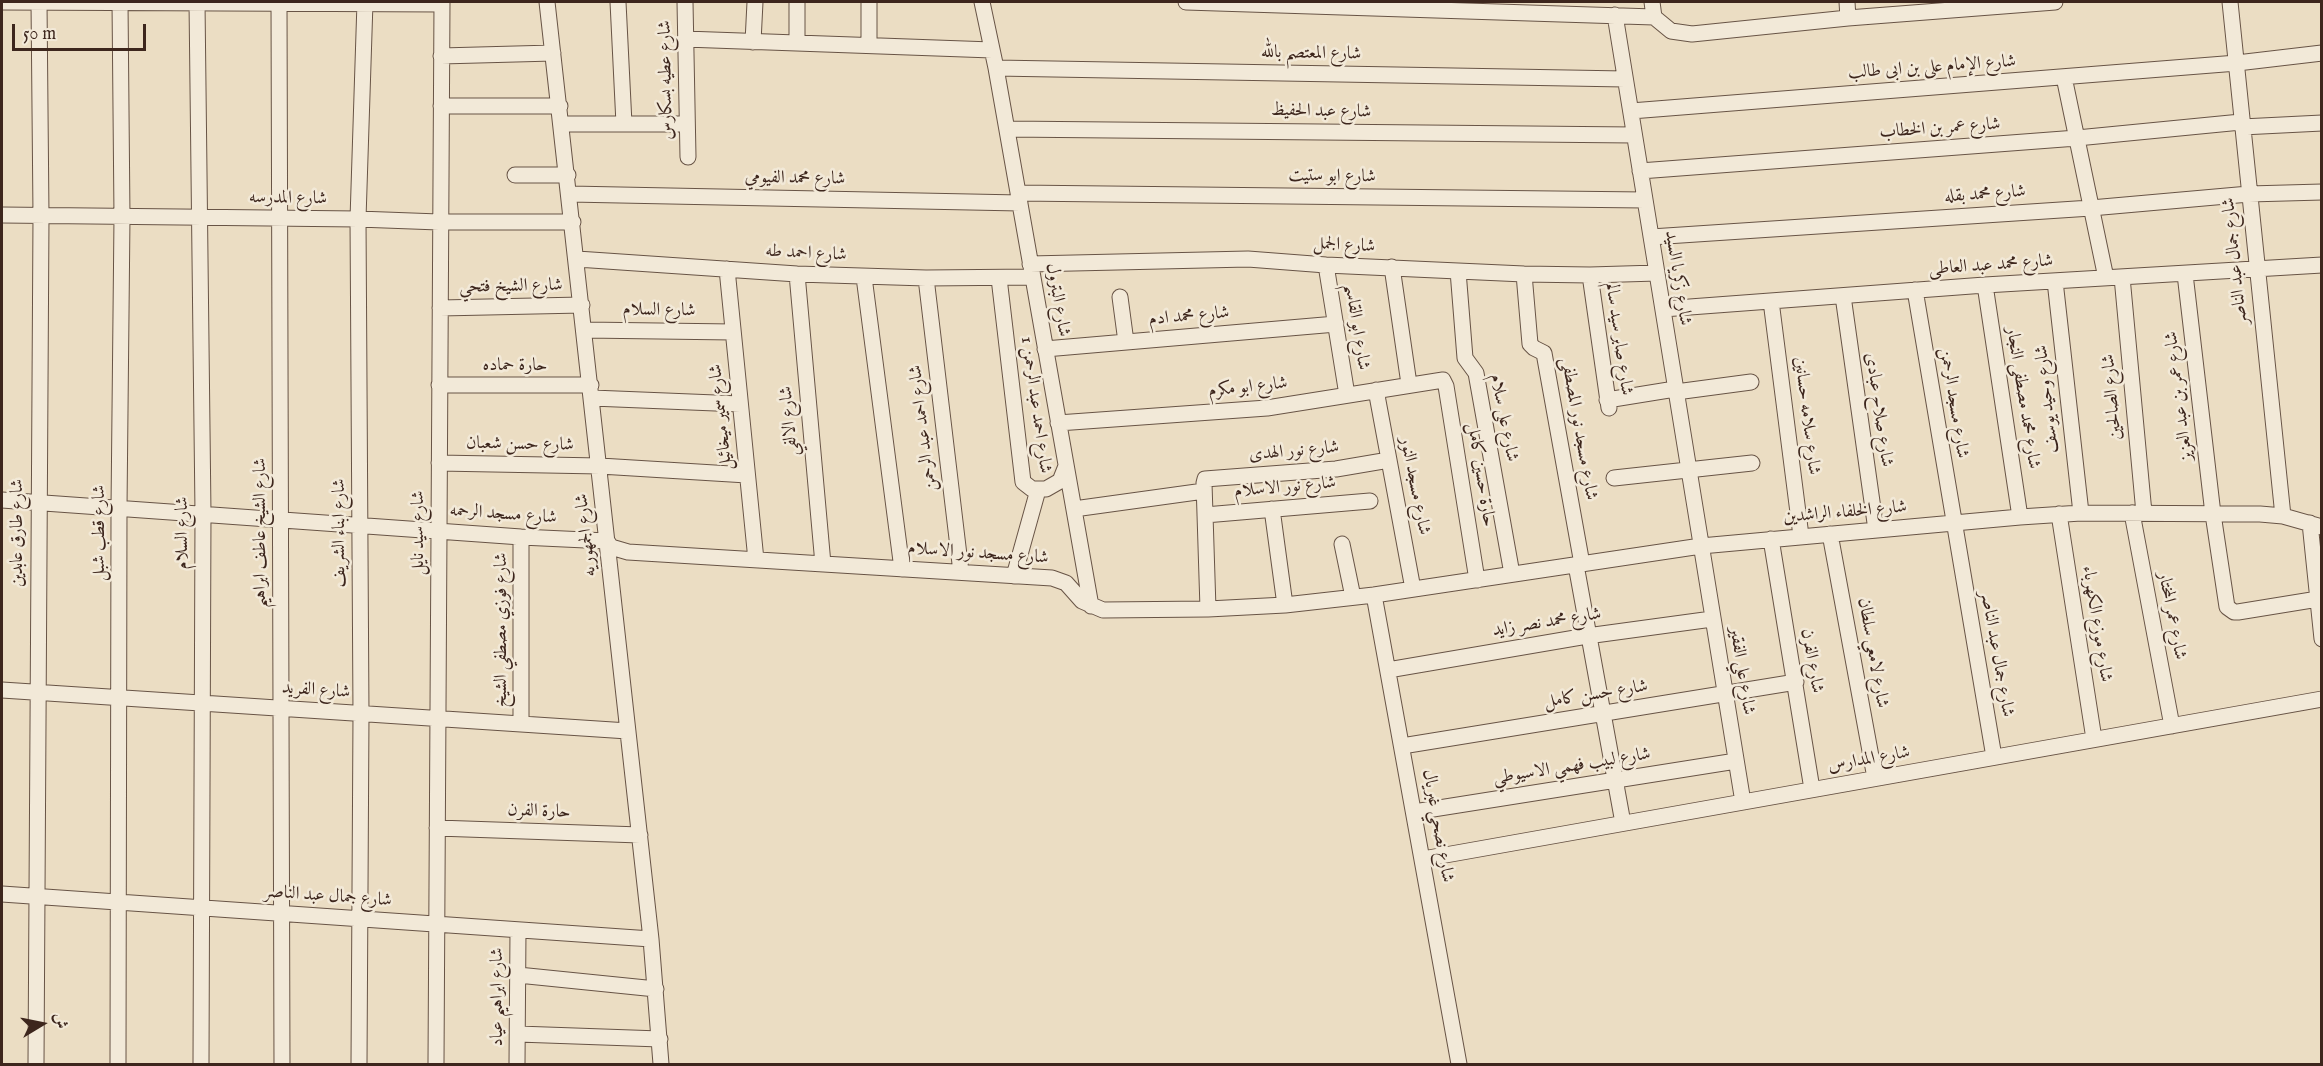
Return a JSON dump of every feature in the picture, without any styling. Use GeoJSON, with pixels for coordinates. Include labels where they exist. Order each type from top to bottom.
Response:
{"type":"FeatureCollection","features":[{"type":"Feature","properties":{"kind":"street","name":"شارع طارق عابدين"},"geometry":{"type":"LineString","coordinates":[[36,1065],[39,2]]}},
{"type":"Feature","properties":{"kind":"street","name":"شارع قطب شبل"},"geometry":{"type":"LineString","coordinates":[[118,1065],[122,216],[120,2]]}},
{"type":"Feature","properties":{"kind":"street","name":"شارع السلام"},"geometry":{"type":"LineString","coordinates":[[197,2],[203,513],[201,1065]]}},
{"type":"Feature","properties":{"kind":"street","name":"شارع الجمهوريه"},"geometry":{"type":"LineString","coordinates":[[547,2],[640,835],[656,988],[661,1065]]}},
{"type":"Feature","properties":{"kind":"street"},"geometry":{"type":"LineString","coordinates":[[618,2],[624,124]]}},
{"type":"Feature","properties":{"kind":"street","name":"شارع عطيه بسكارس"},"geometry":{"type":"LineString","coordinates":[[685,2],[688,157]]}},
{"type":"Feature","properties":{"kind":"street"},"geometry":{"type":"LineString","coordinates":[[753,42],[755,2]]}},
{"type":"Feature","properties":{"kind":"street"},"geometry":{"type":"LineString","coordinates":[[797,2],[797,43]]}},
{"type":"Feature","properties":{"kind":"street"},"geometry":{"type":"LineString","coordinates":[[869,2],[869,45]]}},
{"type":"Feature","properties":{"kind":"street","name":"شارع البترول"},"geometry":{"type":"LineString","coordinates":[[982,2],[996,68],[1091,606]]}},
{"type":"Feature","properties":{"kind":"street"},"geometry":{"type":"LineString","coordinates":[[1186,2],[1335,4],[1615,15],[1653,9],[1671,31],[1692,34],[1848,18],[2055,2]]}},
{"type":"Feature","properties":{"kind":"street"},"geometry":{"type":"LineString","coordinates":[[1847,2],[1848,18]]}},
{"type":"Feature","properties":{"kind":"street","name":"شارع جمال عبد الناصر"},"geometry":{"type":"LineString","coordinates":[[2230,2],[2283,516]]}},
{"type":"Feature","properties":{"kind":"street"},"geometry":{"type":"LineString","coordinates":[[2,3],[442,3]]}},
{"type":"Feature","properties":{"kind":"street","name":"شارع الشيخ عاطف ابراهيم"},"geometry":{"type":"LineString","coordinates":[[279,3],[282,1065]]}},
{"type":"Feature","properties":{"kind":"street","name":"شارع ابناء الشريف"},"geometry":{"type":"LineString","coordinates":[[359,1065],[361,714],[358,219],[365,3]]}},
{"type":"Feature","properties":{"kind":"street","name":"شارع سيد نايل"},"geometry":{"type":"LineString","coordinates":[[436,1065],[442,3]]}},
{"type":"Feature","properties":{"kind":"street","name":"شارع زكريا السيد"},"geometry":{"type":"LineString","coordinates":[[1615,15],[1701,546]]}},
{"type":"Feature","properties":{"kind":"street"},"geometry":{"type":"LineString","coordinates":[[685,39],[992,50]]}},
{"type":"Feature","properties":{"kind":"street"},"geometry":{"type":"LineString","coordinates":[[441,56],[553,53]]}},
{"type":"Feature","properties":{"kind":"street","name":"شارع الإمام على بن ابى طالب"},"geometry":{"type":"LineString","coordinates":[[1631,111],[2237,63],[2322,53]]}},
{"type":"Feature","properties":{"kind":"street","name":"شارع المعتصم بالله"},"geometry":{"type":"LineString","coordinates":[[996,68],[1625,79]]}},
{"type":"Feature","properties":{"kind":"street","name":"شارع الصالحين"},"geometry":{"type":"LineString","coordinates":[[2064,77],[2091,208],[2114,278],[2138,513]]}},
{"type":"Feature","properties":{"kind":"street"},"geometry":{"type":"LineString","coordinates":[[441,106],[560,106]]}},
{"type":"Feature","properties":{"kind":"street","name":"شارع عمر بن الخطاب"},"geometry":{"type":"LineString","coordinates":[[1640,171],[2242,124],[2322,123]]}},
{"type":"Feature","properties":{"kind":"street"},"geometry":{"type":"LineString","coordinates":[[562,124],[687,124]]}},
{"type":"Feature","properties":{"kind":"street","name":"شارع عبد الحفيظ"},"geometry":{"type":"LineString","coordinates":[[1006,129],[1634,135]]}},
{"type":"Feature","properties":{"kind":"street"},"geometry":{"type":"LineString","coordinates":[[515,176],[568,174]]}},
{"type":"Feature","properties":{"kind":"street","name":"شارع محمد بقله"},"geometry":{"type":"LineString","coordinates":[[1651,237],[2091,208],[2249,194],[2322,192]]}},
{"type":"Feature","properties":{"kind":"street","name":"شارع محمد الفيومي"},"geometry":{"type":"LineString","coordinates":[[570,194],[1019,198]]}},
{"type":"Feature","properties":{"kind":"street","name":"شارع ابو ستيت"},"geometry":{"type":"LineString","coordinates":[[1019,198],[1645,200]]}},
{"type":"Feature","properties":{"kind":"street","name":"شارع المدرسه"},"geometry":{"type":"LineString","coordinates":[[2,215],[573,222]]}},
{"type":"Feature","properties":{"kind":"street","name":"شارع احمد طه"},"geometry":{"type":"LineString","coordinates":[[577,259],[864,277],[999,278],[1032,271]]}},
{"type":"Feature","properties":{"kind":"street","name":"شارع الجمل"},"geometry":{"type":"LineString","coordinates":[[1032,271],[1248,259],[1524,274],[1657,273]]}},
{"type":"Feature","properties":{"kind":"street","name":"شارع ابو القاسم"},"geometry":{"type":"LineString","coordinates":[[1326,265],[1347,394]]}},
{"type":"Feature","properties":{"kind":"street","name":"شارع محمد عبد العاطى"},"geometry":{"type":"LineString","coordinates":[[1663,309],[1985,285],[2322,266]]}},
{"type":"Feature","properties":{"kind":"street"},"geometry":{"type":"LineString","coordinates":[[1392,267],[1409,384]]}},
{"type":"Feature","properties":{"kind":"street","name":"شارع سمير ميخائيل"},"geometry":{"type":"LineString","coordinates":[[726,269],[756,560]]}},
{"type":"Feature","properties":{"kind":"street","name":"شارع على سلام"},"geometry":{"type":"LineString","coordinates":[[1458,271],[1465,358],[1476,373],[1512,574]]}},
{"type":"Feature","properties":{"kind":"street","name":"شارع الالفي"},"geometry":{"type":"LineString","coordinates":[[797,274],[823,564]]}},
{"type":"Feature","properties":{"kind":"street","name":"شارع مسجد نور المصطفى"},"geometry":{"type":"LineString","coordinates":[[1524,274],[1530,344],[1544,353],[1579,564],[1587,636],[1623,823]]}},
{"type":"Feature","properties":{"kind":"street","name":"شارع عمر بن عبد العزيز"},"geometry":{"type":"LineString","coordinates":[[2185,274],[2213,514],[2226,603],[2230,610],[2238,612],[2318,599]]}},
{"type":"Feature","properties":{"kind":"street","name":"شارع صابر سيد سالم"},"geometry":{"type":"LineString","coordinates":[[1590,275],[1608,404],[1676,391]]}},
{"type":"Feature","properties":{"kind":"street"},"geometry":{"type":"LineString","coordinates":[[864,277],[902,569]]}},
{"type":"Feature","properties":{"kind":"street","name":"شارع احمد عبد الرحمن"},"geometry":{"type":"LineString","coordinates":[[926,278],[961,572]]}},
{"type":"Feature","properties":{"kind":"street","name":"شارع احمد عبد الرحمن 1"},"geometry":{"type":"LineString","coordinates":[[999,278],[1023,482],[1027,487],[1038,490],[1054,486],[1064,474],[1066,466]]}},
{"type":"Feature","properties":{"kind":"street","name":"شارع وحيد يوسف"},"geometry":{"type":"LineString","coordinates":[[2055,281],[2081,513]]}},
{"type":"Feature","properties":{"kind":"street","name":"شارع محمد مصطفى النجار"},"geometry":{"type":"LineString","coordinates":[[1985,285],[2020,517]]}},
{"type":"Feature","properties":{"kind":"street","name":"شارع مسجد الرحمن"},"geometry":{"type":"LineString","coordinates":[[1916,290],[1953,522]]}},
{"type":"Feature","properties":{"kind":"street","name":"شارع صلاح عبادى"},"geometry":{"type":"LineString","coordinates":[[1842,296],[1876,530]]}},
{"type":"Feature","properties":{"kind":"street"},"geometry":{"type":"LineString","coordinates":[[1120,297],[1126,342]]}},
{"type":"Feature","properties":{"kind":"street","name":"شارع سلامه حسانين"},"geometry":{"type":"LineString","coordinates":[[1771,301],[1801,536]]}},
{"type":"Feature","properties":{"kind":"street","name":"شارع الشيخ فتحي"},"geometry":{"type":"LineString","coordinates":[[440,308],[582,305]]}},
{"type":"Feature","properties":{"kind":"street","name":"شارع محمد ادم"},"geometry":{"type":"LineString","coordinates":[[1045,349],[1336,324]]}},
{"type":"Feature","properties":{"kind":"street","name":"شارع السلام"},"geometry":{"type":"LineString","coordinates":[[585,330],[733,332]]}},
{"type":"Feature","properties":{"kind":"street","name":"شارع ابو مكرم"},"geometry":{"type":"LineString","coordinates":[[1058,423],[1267,408],[1440,379]]}},
{"type":"Feature","properties":{"kind":"street","name":"حارة حسين كامل"},"geometry":{"type":"LineString","coordinates":[[1440,379],[1446,386],[1477,580]]}},
{"type":"Feature","properties":{"kind":"street"},"geometry":{"type":"LineString","coordinates":[[1676,391],[1751,382]]}},
{"type":"Feature","properties":{"kind":"street","name":"حارة حماده"},"geometry":{"type":"LineString","coordinates":[[439,385],[591,392],[740,404]]}},
{"type":"Feature","properties":{"kind":"street","name":"شارع مسجد النور"},"geometry":{"type":"LineString","coordinates":[[1376,390],[1413,589]]}},
{"type":"Feature","properties":{"kind":"street","name":"شارع نور الهدى"},"geometry":{"type":"LineString","coordinates":[[1074,509],[1204,487],[1208,478],[1336,469],[1389,460]]}},
{"type":"Feature","properties":{"kind":"street","name":"شارع حسن شعبان"},"geometry":{"type":"LineString","coordinates":[[439,463],[600,466],[747,475]]}},
{"type":"Feature","properties":{"kind":"street"},"geometry":{"type":"LineString","coordinates":[[1614,478],[1752,463]]}},
{"type":"Feature","properties":{"kind":"street"},"geometry":{"type":"LineString","coordinates":[[1204,487],[1208,609]]}},
{"type":"Feature","properties":{"kind":"street"},"geometry":{"type":"LineString","coordinates":[[1014,576],[1038,490]]}},
{"type":"Feature","properties":{"kind":"street","name":"شارع مسجد الرحمه"},"geometry":{"type":"LineString","coordinates":[[2,500],[521,537],[607,541]]}},
{"type":"Feature","properties":{"kind":"street","name":"شارع نور الاسلام"},"geometry":{"type":"LineString","coordinates":[[1205,515],[1370,501]]}},
{"type":"Feature","properties":{"kind":"street"},"geometry":{"type":"LineString","coordinates":[[1272,509],[1285,605]]}},
{"type":"Feature","properties":{"kind":"street","name":"شارع عمر المختار"},"geometry":{"type":"LineString","coordinates":[[2138,513],[2172,726]]}},
{"type":"Feature","properties":{"kind":"street","name":"شارع الخلفاء الراشدين"},"geometry":{"type":"LineString","coordinates":[[1374,595],[1701,546],[2059,514],[2237,513],[2283,516],[2316,525]]}},
{"type":"Feature","properties":{"kind":"street","name":"شارع موزع الكهرباء"},"geometry":{"type":"LineString","coordinates":[[2059,514],[2094,740]]}},
{"type":"Feature","properties":{"kind":"street","name":"شارع جمال عبد الناصر"},"geometry":{"type":"LineString","coordinates":[[1953,522],[1994,757]]}},
{"type":"Feature","properties":{"kind":"street"},"geometry":{"type":"LineString","coordinates":[[2316,525],[2318,599],[2322,639]]}},
{"type":"Feature","properties":{"kind":"street","name":"شارع لامعي سلطان"},"geometry":{"type":"LineString","coordinates":[[1830,534],[1875,778]]}},
{"type":"Feature","properties":{"kind":"street","name":"شارع فوزي مصطفي الشيخ"},"geometry":{"type":"LineString","coordinates":[[521,537],[521,724]]}},
{"type":"Feature","properties":{"kind":"street","name":"شارع الفرن"},"geometry":{"type":"LineString","coordinates":[[1770,539],[1796,682],[1812,789]]}},
{"type":"Feature","properties":{"kind":"street","name":"شارع مسجد نور الاسلام"},"geometry":{"type":"LineString","coordinates":[[607,541],[612,547],[628,552],[1060,579],[1066,582],[1082,601],[1091,606]]}},
{"type":"Feature","properties":{"kind":"street"},"geometry":{"type":"LineString","coordinates":[[1342,544],[1353,597]]}},
{"type":"Feature","properties":{"kind":"street","name":"شارع علي الفقير"},"geometry":{"type":"LineString","coordinates":[[1701,546],[1743,802]]}},
{"type":"Feature","properties":{"kind":"street"},"geometry":{"type":"LineString","coordinates":[[1091,606],[1103,610],[1208,609],[1285,605],[1374,595]]}},
{"type":"Feature","properties":{"kind":"street","name":"شارع نصحي غبريال"},"geometry":{"type":"LineString","coordinates":[[1374,595],[1459,1065]]}},
{"type":"Feature","properties":{"kind":"street","name":"شارع محمد نصر زايد"},"geometry":{"type":"LineString","coordinates":[[1388,670],[1587,636],[1713,619]]}},
{"type":"Feature","properties":{"kind":"street","name":"شارع حسن كامل"},"geometry":{"type":"LineString","coordinates":[[1402,746],[1796,682]]}},
{"type":"Feature","properties":{"kind":"street","name":"شارع الفريد"},"geometry":{"type":"LineString","coordinates":[[2,690],[628,731]]}},
{"type":"Feature","properties":{"kind":"street","name":"شارع المدارس"},"geometry":{"type":"LineString","coordinates":[[1423,859],[2322,699]]}},
{"type":"Feature","properties":{"kind":"street","name":"شارع لبيب فهمي الاسيوطي"},"geometry":{"type":"LineString","coordinates":[[1414,812],[1736,761]]}},
{"type":"Feature","properties":{"kind":"street","name":"حارة الفرن"},"geometry":{"type":"LineString","coordinates":[[437,828],[640,835]]}},
{"type":"Feature","properties":{"kind":"street","name":"شارع جمال عبد الناصر"},"geometry":{"type":"LineString","coordinates":[[2,894],[651,939]]}},
{"type":"Feature","properties":{"kind":"street","name":"شارع ابراهيم عياد"},"geometry":{"type":"LineString","coordinates":[[517,1065],[518,930]]}},
{"type":"Feature","properties":{"kind":"street"},"geometry":{"type":"LineString","coordinates":[[518,975],[656,988]]}},
{"type":"Feature","properties":{"kind":"street"},"geometry":{"type":"LineString","coordinates":[[518,1034],[660,1039]]}}]}
